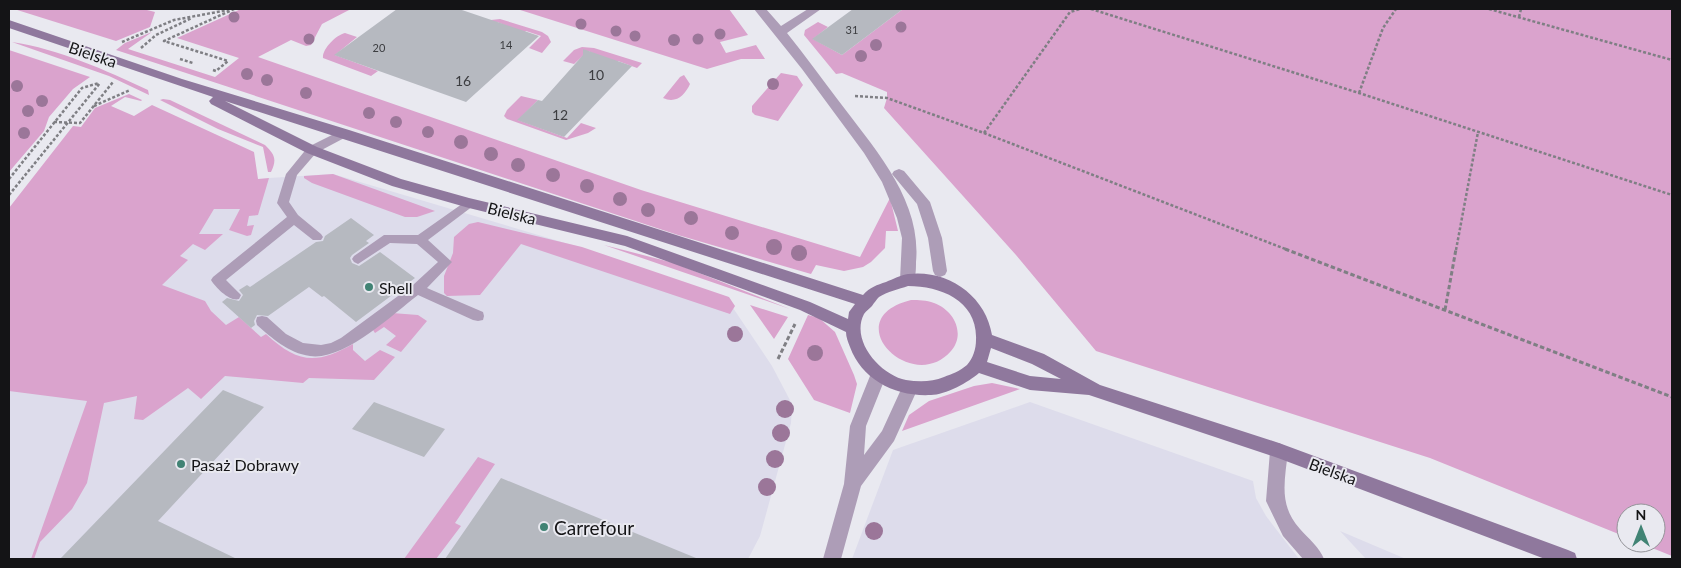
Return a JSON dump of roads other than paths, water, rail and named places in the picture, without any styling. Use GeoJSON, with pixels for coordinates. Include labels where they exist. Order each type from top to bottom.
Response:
{"type":"FeatureCollection","features":[{"type":"Feature","properties":{"kind":"main road","name":"Bielska"},"geometry":{"type":"LineString","coordinates":[[9,24],[178,82],[344,133],[864,301]]}},
{"type":"Feature","properties":{"kind":"main road","name":"Bielska"},"geometry":{"type":"LineString","coordinates":[[178,82],[312,150],[396,183],[469,203],[627,241],[805,306],[852,328]]}},
{"type":"Feature","properties":{"kind":"main road"},"geometry":{"type":"LineString","coordinates":[[907,280],[924,280],[941,284],[959,292],[973,305],[983,321],[986,338],[983,352],[976,365],[964,376],[948,384],[929,389],[910,388],[893,384],[878,376],[863,362],[854,345],[852,328],[856,313],[864,301],[876,290],[890,283],[907,280]]}},
{"type":"Feature","properties":{"kind":"main road","name":"Bielska"},"geometry":{"type":"LineString","coordinates":[[986,338],[1038,359],[1095,390],[1279,451],[1568,559]]}},
{"type":"Feature","properties":{"kind":"main road","name":"Bielska"},"geometry":{"type":"LineString","coordinates":[[976,365],[1030,383],[1095,390]]}},
{"type":"Feature","properties":{"kind":"street"},"geometry":{"type":"LineString","coordinates":[[760,9],[800,56],[880,164],[890,181],[900,206],[909,239],[907,280]]}},
{"type":"Feature","properties":{"kind":"street"},"geometry":{"type":"LineString","coordinates":[[781,32],[815,9]]}},
{"type":"Feature","properties":{"kind":"street"},"geometry":{"type":"LineString","coordinates":[[899,174],[923,202],[935,238],[940,271]]}},
{"type":"Feature","properties":{"kind":"street"},"geometry":{"type":"LineString","coordinates":[[832,559],[853,484],[858,426],[878,376]]}},
{"type":"Feature","properties":{"kind":"street"},"geometry":{"type":"LineString","coordinates":[[853,484],[888,436],[910,388]]}},
{"type":"Feature","properties":{"kind":"street"},"geometry":{"type":"LineString","coordinates":[[1279,451],[1275,501],[1289,530],[1315,559]]}},
{"type":"Feature","properties":{"kind":"lane"},"geometry":{"type":"LineString","coordinates":[[317,237],[294,218],[283,203],[292,174],[312,150],[344,133]]}},
{"type":"Feature","properties":{"kind":"lane"},"geometry":{"type":"LineString","coordinates":[[420,240],[469,203]]}},
{"type":"Feature","properties":{"kind":"lane"},"geometry":{"type":"LineString","coordinates":[[235,295],[217,280],[294,218]]}},
{"type":"Feature","properties":{"kind":"lane"},"geometry":{"type":"LineString","coordinates":[[262,320],[282,339],[302,350],[318,352],[334,348],[346,342],[417,288],[446,262],[420,240],[388,238],[358,259]]}},
{"type":"Feature","properties":{"kind":"lane"},"geometry":{"type":"LineString","coordinates":[[417,288],[478,316]]}},
{"type":"Feature","properties":{"kind":"place","name":"Shell"},"geometry":{"type":"Point","coordinates":[369,287]}},
{"type":"Feature","properties":{"kind":"place","name":"Pasaż Dobrawy"},"geometry":{"type":"Point","coordinates":[181,464]}},
{"type":"Feature","properties":{"kind":"place","name":"Carrefour"},"geometry":{"type":"Point","coordinates":[544,527]}}]}
